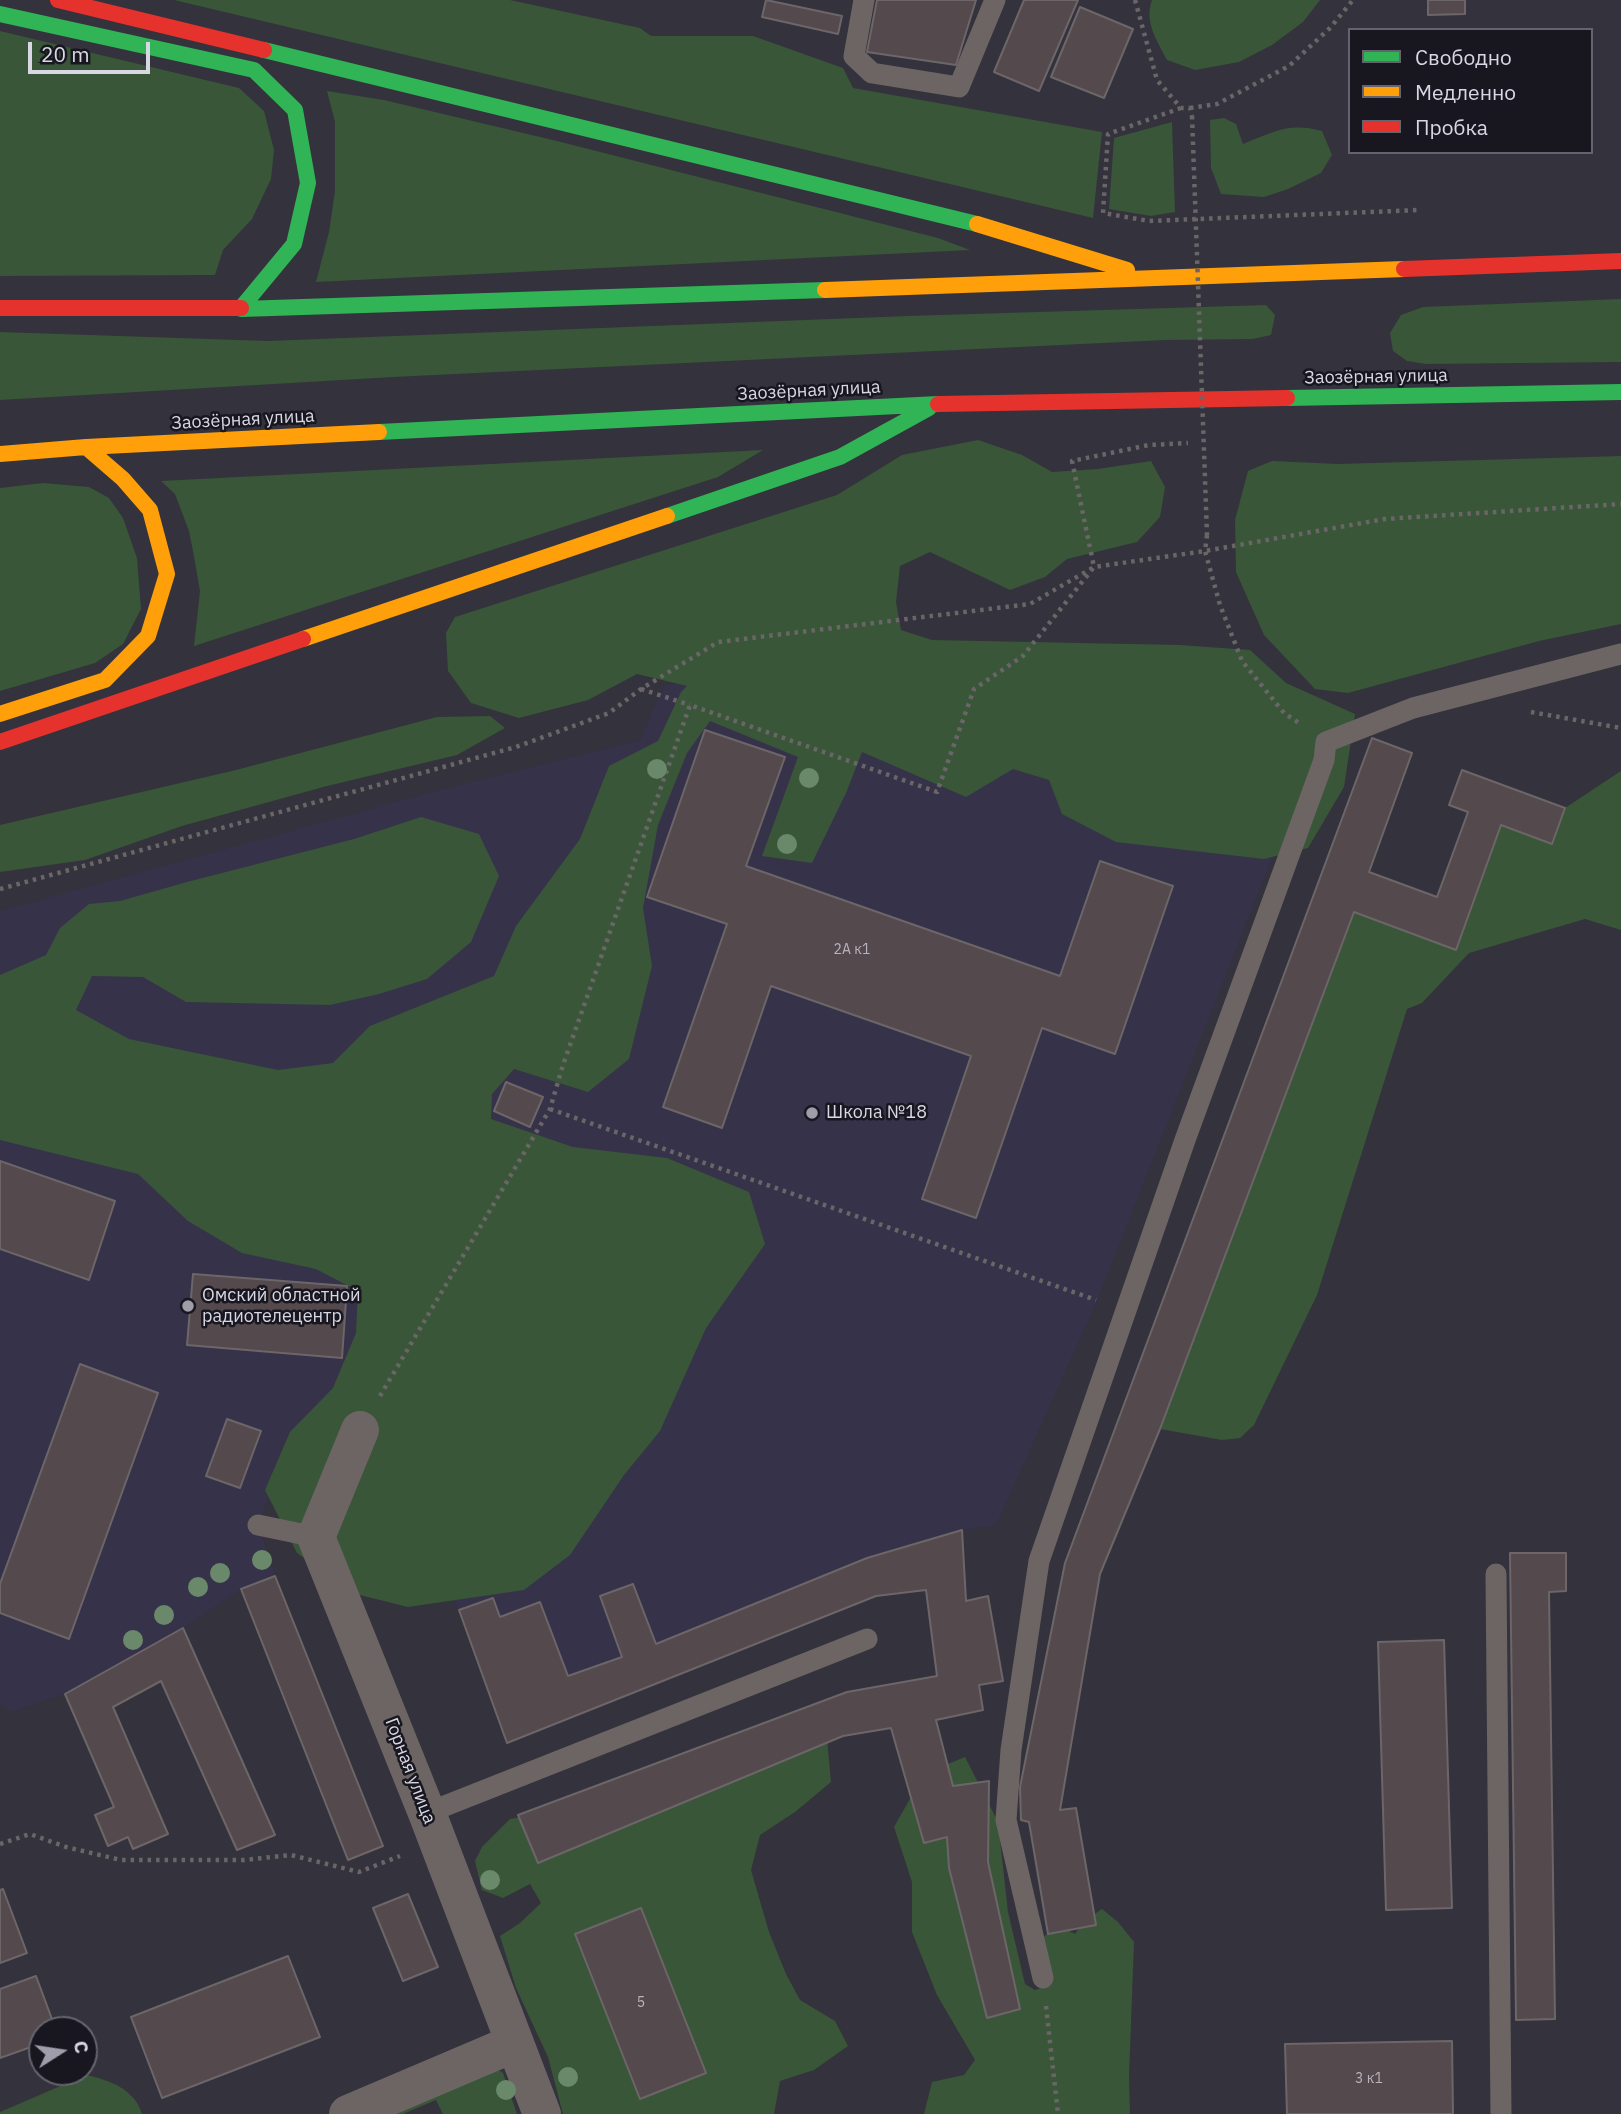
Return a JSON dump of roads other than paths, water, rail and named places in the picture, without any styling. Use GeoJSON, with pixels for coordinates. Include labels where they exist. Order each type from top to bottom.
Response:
{"type":"FeatureCollection","features":[{"type":"Feature","properties":{"kind":"main road"},"geometry":{"type":"LineString","coordinates":[[58,0],[960,219],[1159,279]]}},
{"type":"Feature","properties":{"kind":"main road"},"geometry":{"type":"LineString","coordinates":[[0,14],[254,69],[295,110],[308,183],[294,244],[241,309]]}},
{"type":"Feature","properties":{"kind":"main road"},"geometry":{"type":"LineString","coordinates":[[0,308],[241,309],[1621,261]]}},
{"type":"Feature","properties":{"kind":"main road","name":"Заозёрная улица"},"geometry":{"type":"LineString","coordinates":[[0,454],[86,447],[935,404],[1621,392]]}},
{"type":"Feature","properties":{"kind":"main road"},"geometry":{"type":"LineString","coordinates":[[0,742],[840,457],[935,404]]}},
{"type":"Feature","properties":{"kind":"main road"},"geometry":{"type":"LineString","coordinates":[[0,714],[105,680],[148,636],[167,574],[149,510],[123,479],[86,447]]}},
{"type":"Feature","properties":{"kind":"street"},"geometry":{"type":"LineString","coordinates":[[316,1536],[360,1430]]}},
{"type":"Feature","properties":{"kind":"street","name":"Горная улица"},"geometry":{"type":"LineString","coordinates":[[316,1536],[432,1827],[541,2114]]}},
{"type":"Feature","properties":{"kind":"street"},"geometry":{"type":"LineString","coordinates":[[348,2114],[514,2043]]}},
{"type":"Feature","properties":{"kind":"lane"},"geometry":{"type":"LineString","coordinates":[[864,0],[853,56],[872,73],[959,87],[995,0]]}},
{"type":"Feature","properties":{"kind":"lane"},"geometry":{"type":"LineString","coordinates":[[1043,1978],[1006,1820],[1011,1750],[1039,1561],[1185,1140],[1324,760],[1326,741],[1413,708],[1621,654]]}},
{"type":"Feature","properties":{"kind":"lane"},"geometry":{"type":"LineString","coordinates":[[258,1525],[316,1536]]}},
{"type":"Feature","properties":{"kind":"lane"},"geometry":{"type":"LineString","coordinates":[[1496,1574],[1501,2114]]}},
{"type":"Feature","properties":{"kind":"lane"},"geometry":{"type":"LineString","coordinates":[[432,1827],[867,1639]]}},
{"type":"Feature","properties":{"kind":"place","name":"Школа №18"},"geometry":{"type":"Point","coordinates":[812,1113]}},
{"type":"Feature","properties":{"kind":"place","name":"Омский областной радиотелецентр"},"geometry":{"type":"Point","coordinates":[188,1306]}}]}
